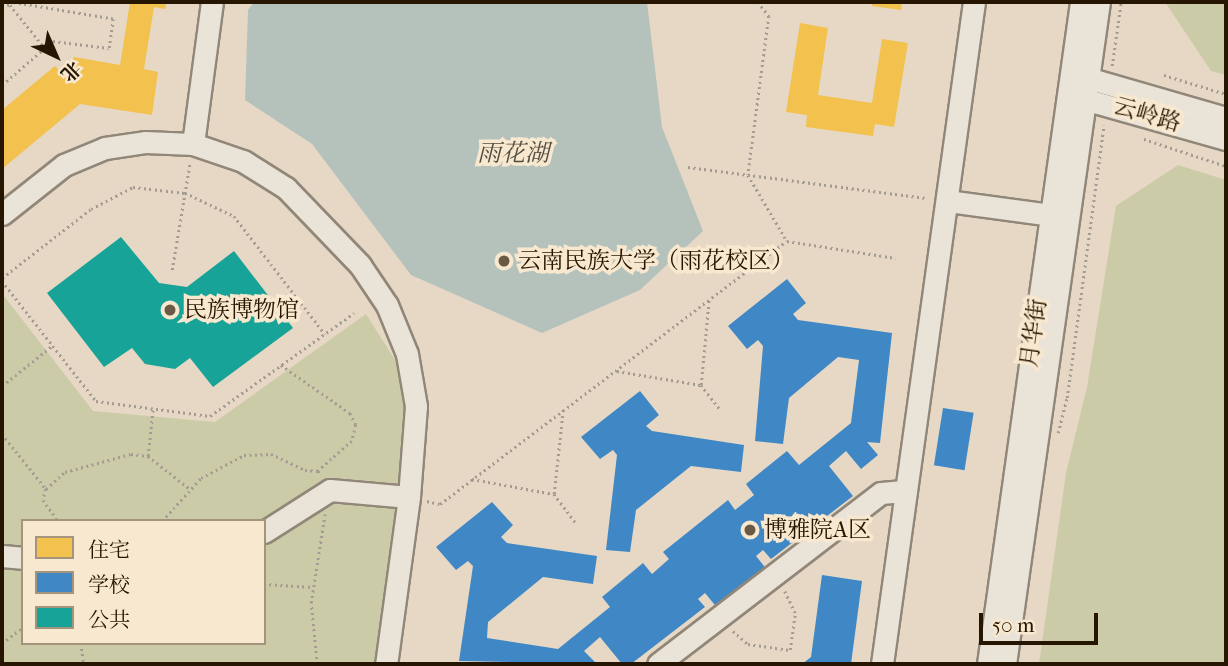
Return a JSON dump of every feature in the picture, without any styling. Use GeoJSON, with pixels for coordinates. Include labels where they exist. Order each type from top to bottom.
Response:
{"type":"FeatureCollection","features":[{"type":"Feature","properties":{"kind":"street"},"geometry":{"type":"LineString","coordinates":[[193,144],[212,2]]}},
{"type":"Feature","properties":{"kind":"street"},"geometry":{"type":"LineString","coordinates":[[882,664],[974,2]]}},
{"type":"Feature","properties":{"kind":"street","name":"月华街"},"geometry":{"type":"LineString","coordinates":[[1005,664],[1078,86],[1081,2]]}},
{"type":"Feature","properties":{"kind":"street","name":"月华街"},"geometry":{"type":"LineString","coordinates":[[988,664],[1051,215],[1099,2]]}},
{"type":"Feature","properties":{"kind":"street","name":"云岭路"},"geometry":{"type":"LineString","coordinates":[[1078,86],[1226,118]]}},
{"type":"Feature","properties":{"kind":"street","name":"云岭路"},"geometry":{"type":"LineString","coordinates":[[1108,93],[1226,139]]}},
{"type":"Feature","properties":{"kind":"street"},"geometry":{"type":"LineString","coordinates":[[2,214],[64,165],[105,148],[145,142],[193,144],[243,161],[286,188],[359,265],[387,305],[407,354],[416,406],[409,497],[386,664]]}},
{"type":"Feature","properties":{"kind":"street"},"geometry":{"type":"LineString","coordinates":[[948,201],[1051,215]]}},
{"type":"Feature","properties":{"kind":"street"},"geometry":{"type":"LineString","coordinates":[[266,531],[330,490],[409,497]]}},
{"type":"Feature","properties":{"kind":"street"},"geometry":{"type":"LineString","coordinates":[[658,664],[881,493],[906,491]]}},
{"type":"Feature","properties":{"kind":"street"},"geometry":{"type":"LineString","coordinates":[[2,556],[21,558]]}},
{"type":"Feature","properties":{"kind":"path"},"geometry":{"type":"LineString","coordinates":[[758,2],[769,16],[748,175],[787,241]]}},
{"type":"Feature","properties":{"kind":"path"},"geometry":{"type":"LineString","coordinates":[[1057,435],[1067,398],[1121,2]]}},
{"type":"Feature","properties":{"kind":"path"},"geometry":{"type":"LineString","coordinates":[[2,3],[113,19],[109,48],[54,41],[2,85]]}},
{"type":"Feature","properties":{"kind":"path"},"geometry":{"type":"LineString","coordinates":[[10,3],[44,47]]}},
{"type":"Feature","properties":{"kind":"path"},"geometry":{"type":"LineString","coordinates":[[1164,75],[1226,94]]}},
{"type":"Feature","properties":{"kind":"path"},"geometry":{"type":"LineString","coordinates":[[1144,139],[1226,166]]}},
{"type":"Feature","properties":{"kind":"path"},"geometry":{"type":"LineString","coordinates":[[172,270],[193,144]]}},
{"type":"Feature","properties":{"kind":"path"},"geometry":{"type":"LineString","coordinates":[[688,167],[948,201]]}},
{"type":"Feature","properties":{"kind":"path"},"geometry":{"type":"LineString","coordinates":[[325,334],[234,216],[185,193],[133,187],[91,209],[2,279],[96,401],[210,416],[325,334],[354,313]]}},
{"type":"Feature","properties":{"kind":"path"},"geometry":{"type":"LineString","coordinates":[[409,497],[440,504],[787,241],[896,258]]}},
{"type":"Feature","properties":{"kind":"path"},"geometry":{"type":"LineString","coordinates":[[701,385],[709,299]]}},
{"type":"Feature","properties":{"kind":"path"},"geometry":{"type":"LineString","coordinates":[[2,386],[53,345]]}},
{"type":"Feature","properties":{"kind":"path"},"geometry":{"type":"LineString","coordinates":[[614,371],[701,385],[722,411]]}},
{"type":"Feature","properties":{"kind":"path"},"geometry":{"type":"LineString","coordinates":[[148,456],[153,408]]}},
{"type":"Feature","properties":{"kind":"path"},"geometry":{"type":"LineString","coordinates":[[554,494],[563,410]]}},
{"type":"Feature","properties":{"kind":"path"},"geometry":{"type":"LineString","coordinates":[[2,434],[46,489]]}},
{"type":"Feature","properties":{"kind":"path"},"geometry":{"type":"LineString","coordinates":[[164,519],[190,489],[214,469],[244,455],[271,454],[305,470],[318,471]]}},
{"type":"Feature","properties":{"kind":"path"},"geometry":{"type":"LineString","coordinates":[[57,519],[43,500],[46,489],[65,472],[89,463],[148,456],[190,489]]}},
{"type":"Feature","properties":{"kind":"path"},"geometry":{"type":"LineString","coordinates":[[472,479],[554,494],[575,522]]}},
{"type":"Feature","properties":{"kind":"path"},"geometry":{"type":"LineString","coordinates":[[721,616],[748,644],[790,650],[793,605],[773,576]]}},
{"type":"Feature","properties":{"kind":"path"},"geometry":{"type":"LineString","coordinates":[[266,584],[313,587]]}},
{"type":"Feature","properties":{"kind":"path"},"geometry":{"type":"LineString","coordinates":[[2,638],[6,640],[21,629]]}},
{"type":"Feature","properties":{"kind":"path"},"geometry":{"type":"LineString","coordinates":[[81,645],[84,664]]}},
{"type":"Feature","properties":{"kind":"green space"},"geometry":{"type":"Polygon","coordinates":[[[1165,2],[1226,2],[1226,75],[1211,71],[1165,2]]]}},
{"type":"Feature","properties":{"kind":"green space"},"geometry":{"type":"Polygon","coordinates":[[[1178,165],[1226,180],[1226,664],[1039,664],[1066,473],[1087,387],[1116,206],[1178,165]]]}},
{"type":"Feature","properties":{"kind":"green space"},"geometry":{"type":"Polygon","coordinates":[[[4,296],[93,411],[215,422],[366,314],[397,363],[409,399],[410,443],[378,664],[2,664],[4,296]]]}},
{"type":"Feature","properties":{"kind":"water","name":"雨花湖"},"geometry":{"type":"Polygon","coordinates":[[[254,2],[647,2],[662,127],[703,231],[640,290],[542,333],[411,275],[312,144],[245,100],[248,10],[254,2]]]}},
{"type":"Feature","properties":{"kind":"building: 住宅"},"geometry":{"type":"Polygon","coordinates":[[[130,2],[167,2],[165,9],[154,7],[144,69],[158,72],[152,115],[80,104],[2,169],[2,110],[55,66],[65,77],[74,57],[120,65],[130,2]]]}},
{"type":"Feature","properties":{"kind":"building: 住宅"},"geometry":{"type":"Polygon","coordinates":[[[872,2],[902,2],[901,10],[872,6],[872,2]]]}},
{"type":"Feature","properties":{"kind":"building: 住宅"},"geometry":{"type":"Polygon","coordinates":[[[800,23],[828,28],[818,95],[872,103],[882,39],[908,43],[894,127],[875,124],[873,136],[806,127],[807,115],[786,112],[800,23]]]}},
{"type":"Feature","properties":{"kind":"building: 学校"},"geometry":{"type":"Polygon","coordinates":[[[787,279],[806,303],[793,314],[798,320],[892,333],[880,443],[867,442],[878,455],[861,469],[846,451],[829,466],[853,496],[771,559],[763,550],[756,556],[768,571],[719,610],[705,593],[698,599],[705,607],[631,664],[622,664],[600,637],[584,651],[597,664],[459,661],[473,566],[468,561],[456,570],[436,547],[492,502],[513,525],[501,537],[507,543],[597,556],[593,584],[543,577],[488,622],[487,638],[558,649],[610,607],[602,597],[643,563],[652,574],[669,559],[663,552],[728,500],[735,510],[754,495],[746,484],[787,451],[799,465],[851,423],[859,360],[838,357],[789,398],[783,444],[755,441],[763,346],[758,340],[747,349],[728,326],[787,279]]]}},
{"type":"Feature","properties":{"kind":"building: 学校"},"geometry":{"type":"Polygon","coordinates":[[[640,391],[659,415],[646,426],[652,431],[744,445],[741,472],[691,466],[636,510],[630,552],[606,550],[617,455],[613,450],[600,459],[581,437],[640,391]]]}},
{"type":"Feature","properties":{"kind":"building: 学校"},"geometry":{"type":"Polygon","coordinates":[[[943,408],[974,413],[965,470],[934,465],[943,408]]]}},
{"type":"Feature","properties":{"kind":"building: 学校"},"geometry":{"type":"Polygon","coordinates":[[[822,575],[862,581],[851,664],[802,664],[811,657],[822,575]]]}},
{"type":"Feature","properties":{"kind":"building: 公共","name":"民族博物馆"},"geometry":{"type":"Polygon","coordinates":[[[121,237],[159,283],[187,287],[234,251],[293,328],[213,387],[190,358],[175,369],[145,364],[132,348],[104,367],[47,293],[121,237]]]}},
{"type":"Feature","properties":{"kind":"place","name":"云南民族大学（雨花校区）"},"geometry":{"type":"Point","coordinates":[504,261]}},
{"type":"Feature","properties":{"kind":"place","name":"民族博物馆"},"geometry":{"type":"Point","coordinates":[170,310]}},
{"type":"Feature","properties":{"kind":"place","name":"博雅院A区"},"geometry":{"type":"Point","coordinates":[750,530]}}]}
